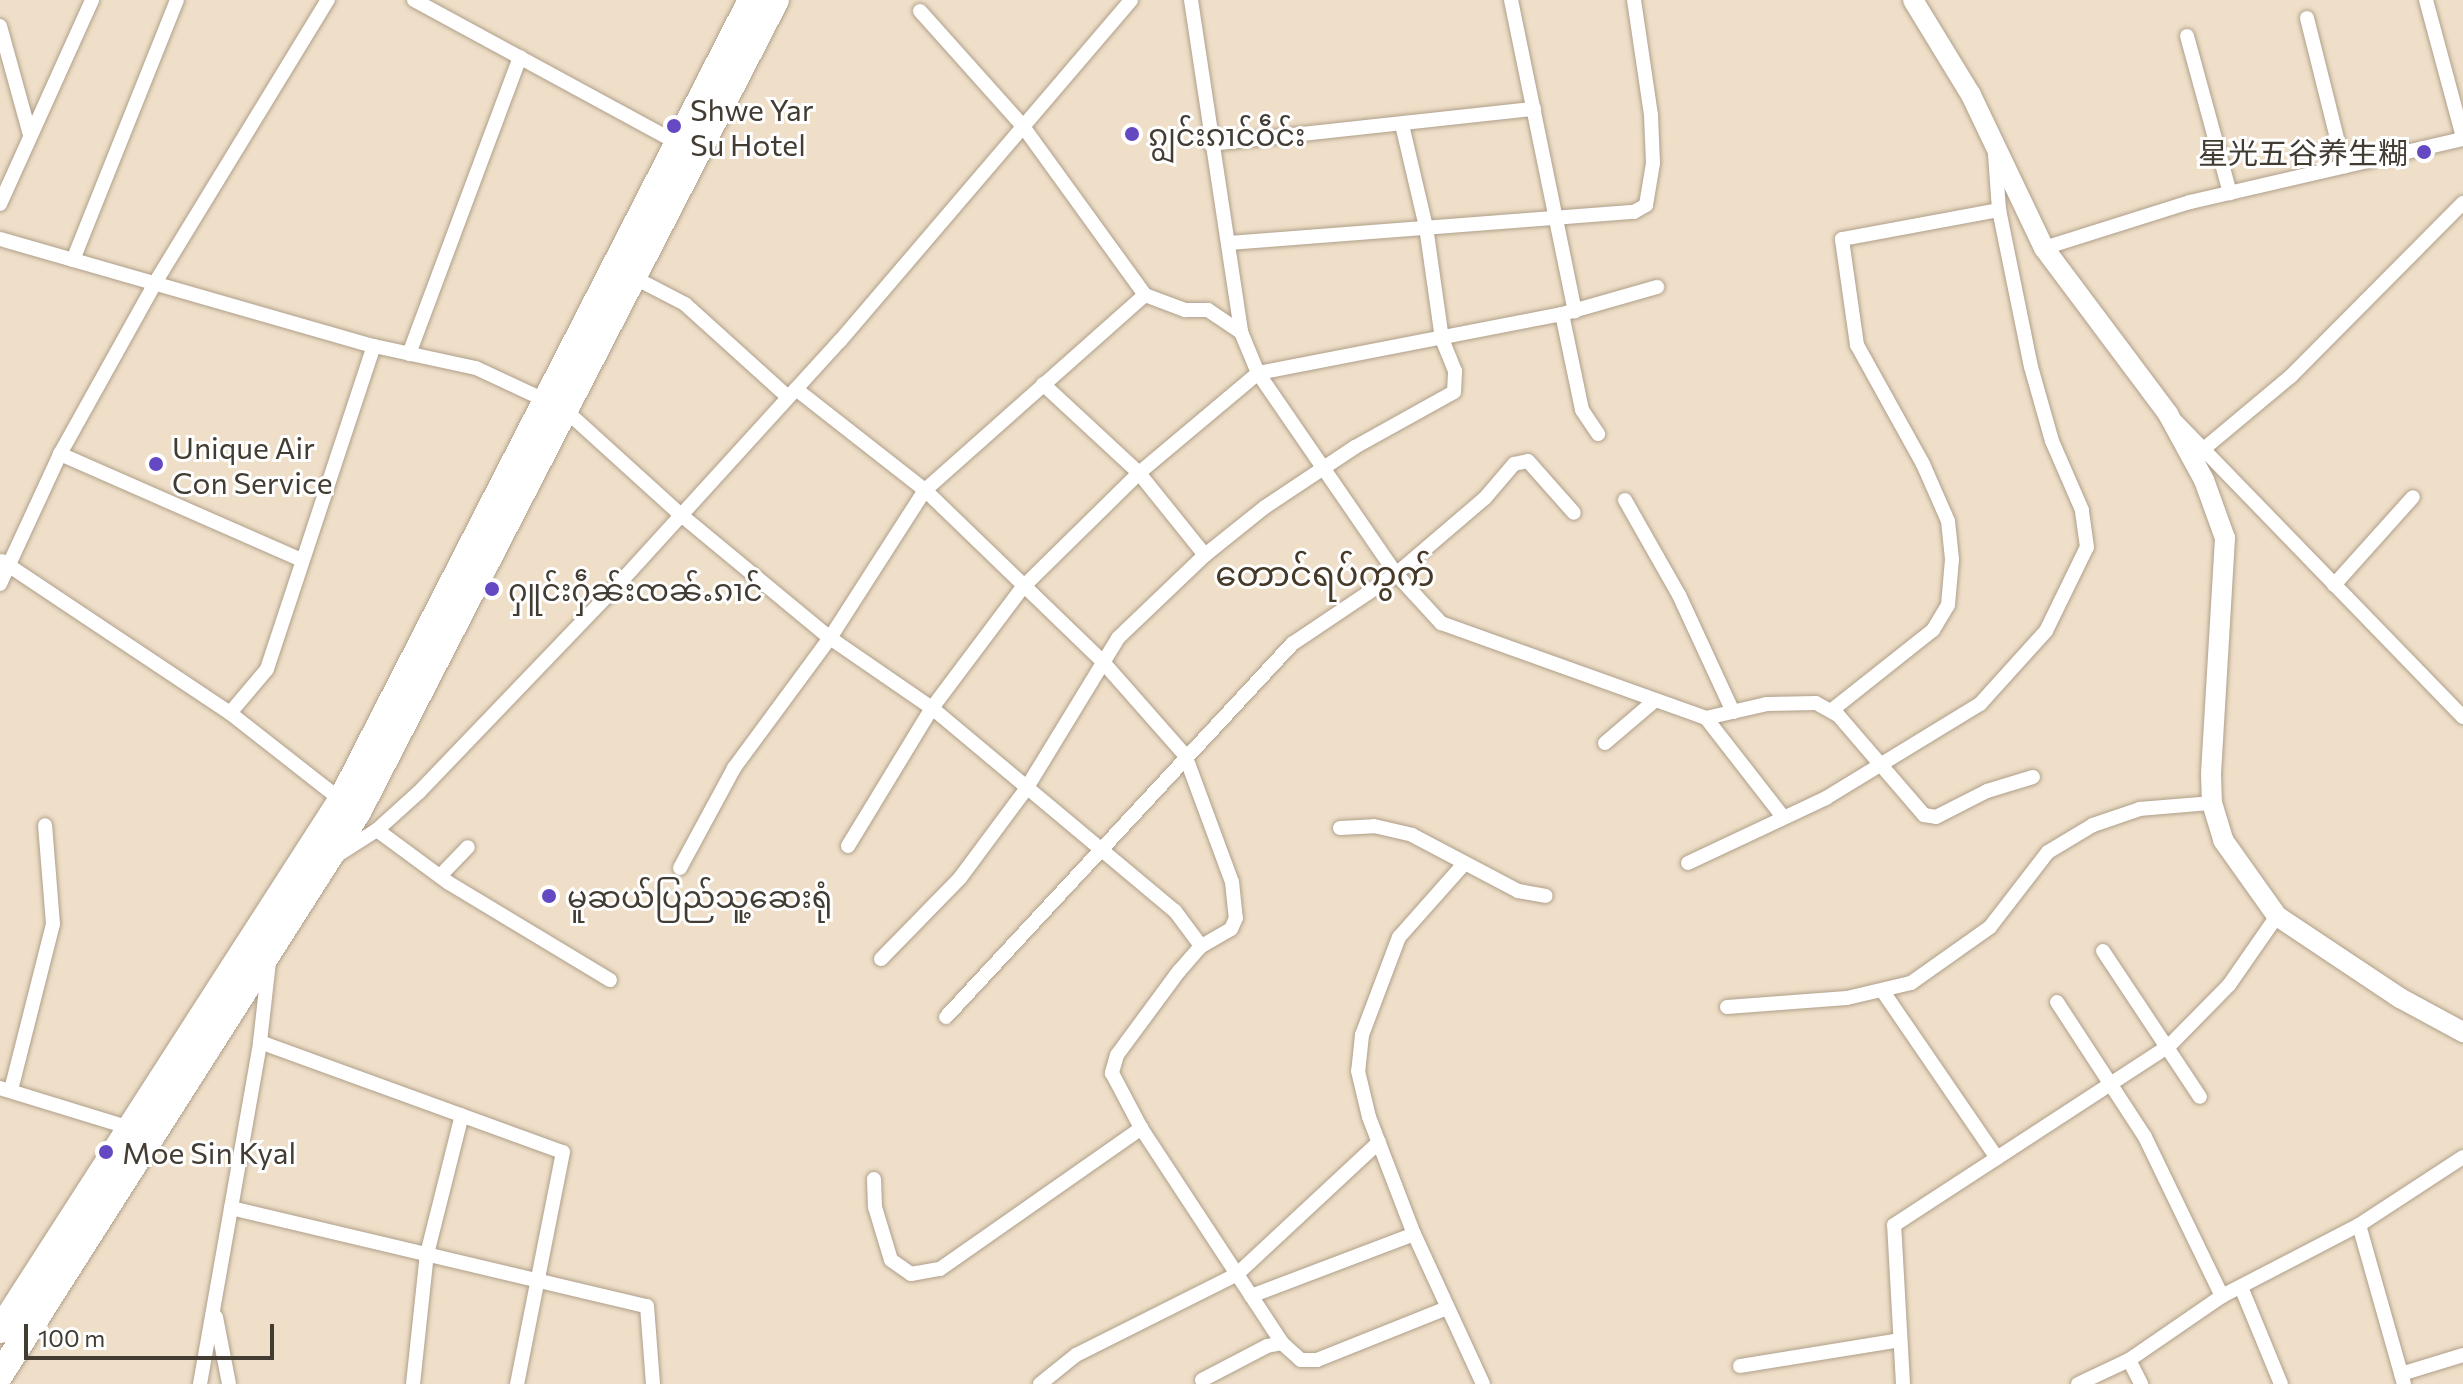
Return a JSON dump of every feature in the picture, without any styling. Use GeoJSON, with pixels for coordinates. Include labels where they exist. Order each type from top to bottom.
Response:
{"type":"FeatureCollection","features":[{"type":"Feature","properties":{"kind":"highway"},"geometry":{"type":"LineString","coordinates":[[0,1330],[128,1126],[269,914],[358,812],[554,403],[633,277],[685,147],[751,0]]}},
{"type":"Feature","properties":{"kind":"highway"},"geometry":{"type":"LineString","coordinates":[[0,1375],[270,951],[341,800],[554,403],[685,147],[776,0]]}},
{"type":"Feature","properties":{"kind":"street"},"geometry":{"type":"LineString","coordinates":[[0,204],[4,186],[92,0]]}},
{"type":"Feature","properties":{"kind":"street"},"geometry":{"type":"LineString","coordinates":[[73,260],[177,0]]}},
{"type":"Feature","properties":{"kind":"street"},"geometry":{"type":"LineString","coordinates":[[0,584],[4,561],[155,283],[328,0]]}},
{"type":"Feature","properties":{"kind":"street"},"geometry":{"type":"LineString","coordinates":[[414,0],[685,147]]}},
{"type":"Feature","properties":{"kind":"street"},"geometry":{"type":"LineString","coordinates":[[309,867],[377,830],[419,792],[792,393],[1131,0]]}},
{"type":"Feature","properties":{"kind":"street"},"geometry":{"type":"LineString","coordinates":[[1191,0],[1210,144],[1229,243],[1241,332],[1258,373],[1396,574],[1441,623],[1653,702],[1706,718],[1799,701],[1832,710],[1876,765],[1919,811],[1936,817],[1987,791],[2033,777]]}},
{"type":"Feature","properties":{"kind":"street"},"geometry":{"type":"LineString","coordinates":[[1511,0],[1557,219],[1582,410],[1598,434]]}},
{"type":"Feature","properties":{"kind":"street"},"geometry":{"type":"LineString","coordinates":[[1229,243],[1634,212],[1646,205],[1651,192],[1651,115],[1634,0]]}},
{"type":"Feature","properties":{"kind":"street"},"geometry":{"type":"LineString","coordinates":[[1913,0],[1994,143],[2044,248],[2168,414],[2204,480],[2225,538],[2212,803],[2223,840],[2277,916],[2400,998],[2463,1032]]}},
{"type":"Feature","properties":{"kind":"street"},"geometry":{"type":"LineString","coordinates":[[2044,248],[2230,193],[2463,138],[2426,0]]}},
{"type":"Feature","properties":{"kind":"street"},"geometry":{"type":"LineString","coordinates":[[920,11],[1022,125],[1145,295],[1185,310],[1208,310],[1241,332]]}},
{"type":"Feature","properties":{"kind":"street"},"geometry":{"type":"LineString","coordinates":[[2307,18],[2344,166]]}},
{"type":"Feature","properties":{"kind":"street"},"geometry":{"type":"LineString","coordinates":[[0,26],[30,135]]}},
{"type":"Feature","properties":{"kind":"street"},"geometry":{"type":"LineString","coordinates":[[2187,36],[2230,193]]}},
{"type":"Feature","properties":{"kind":"street"},"geometry":{"type":"LineString","coordinates":[[409,354],[520,57]]}},
{"type":"Feature","properties":{"kind":"street"},"geometry":{"type":"LineString","coordinates":[[1210,144],[1534,109]]}},
{"type":"Feature","properties":{"kind":"street"},"geometry":{"type":"LineString","coordinates":[[881,959],[960,878],[1026,789],[1118,638],[1205,555],[1325,469],[1454,392],[1455,371],[1442,339],[1426,227],[1402,125]]}},
{"type":"Feature","properties":{"kind":"street"},"geometry":{"type":"LineString","coordinates":[[1688,863],[1826,798],[1980,704],[2006,680],[2046,631],[2087,547],[2082,510],[2052,441],[2031,367],[1999,210],[1994,143]]}},
{"type":"Feature","properties":{"kind":"street"},"geometry":{"type":"LineString","coordinates":[[2206,447],[2291,376],[2463,203]]}},
{"type":"Feature","properties":{"kind":"street"},"geometry":{"type":"LineString","coordinates":[[1832,710],[1933,630],[1948,605],[1952,559],[1948,521],[1923,464],[1857,345],[1842,239],[1999,210]]}},
{"type":"Feature","properties":{"kind":"street"},"geometry":{"type":"LineString","coordinates":[[0,239],[374,346],[476,368],[554,403],[680,514],[830,638],[932,708],[1175,911],[1201,946]]}},
{"type":"Feature","properties":{"kind":"street"},"geometry":{"type":"LineString","coordinates":[[633,277],[685,304],[792,393],[925,490],[1103,662],[1185,755],[1232,882],[1236,908],[1231,929],[1201,946],[1117,1055],[1112,1073],[1141,1128],[1282,1343],[1301,1360],[1317,1360],[1447,1308]]}},
{"type":"Feature","properties":{"kind":"street"},"geometry":{"type":"LineString","coordinates":[[848,846],[932,708],[1023,587],[1139,473],[1258,373],[1350,351],[1442,339],[1568,313],[1657,287]]}},
{"type":"Feature","properties":{"kind":"street"},"geometry":{"type":"LineString","coordinates":[[680,868],[734,768],[830,638],[925,490],[1145,295]]}},
{"type":"Feature","properties":{"kind":"street"},"geometry":{"type":"LineString","coordinates":[[230,713],[267,669],[374,346]]}},
{"type":"Feature","properties":{"kind":"street"},"geometry":{"type":"LineString","coordinates":[[1043,384],[1139,473],[1205,555]]}},
{"type":"Feature","properties":{"kind":"street"},"geometry":{"type":"LineString","coordinates":[[2168,414],[2206,447],[2257,509],[2463,717]]}},
{"type":"Feature","properties":{"kind":"street"},"geometry":{"type":"LineString","coordinates":[[60,454],[302,560]]}},
{"type":"Feature","properties":{"kind":"street"},"geometry":{"type":"LineString","coordinates":[[946,1017],[1103,852],[1185,755],[1292,644],[1396,574],[1521,461],[1528,461],[1574,513]]}},
{"type":"Feature","properties":{"kind":"street"},"geometry":{"type":"LineString","coordinates":[[2334,585],[2413,497]]}},
{"type":"Feature","properties":{"kind":"street"},"geometry":{"type":"LineString","coordinates":[[1625,500],[1679,595],[1733,712]]}},
{"type":"Feature","properties":{"kind":"street"},"geometry":{"type":"LineString","coordinates":[[4,561],[230,713],[341,800]]}},
{"type":"Feature","properties":{"kind":"street"},"geometry":{"type":"LineString","coordinates":[[1605,743],[1653,702]]}},
{"type":"Feature","properties":{"kind":"street"},"geometry":{"type":"LineString","coordinates":[[1706,718],[1783,817]]}},
{"type":"Feature","properties":{"kind":"street"},"geometry":{"type":"LineString","coordinates":[[1727,1007],[1884,993],[1911,983],[1990,927],[2048,852],[2093,825],[2140,809],[2212,803]]}},
{"type":"Feature","properties":{"kind":"street"},"geometry":{"type":"LineString","coordinates":[[45,825],[53,924],[6,1089],[128,1126],[151,1140]]}},
{"type":"Feature","properties":{"kind":"street"},"geometry":{"type":"LineString","coordinates":[[1340,828],[1374,826],[1412,835],[1463,865],[1518,891],[1546,896]]}},
{"type":"Feature","properties":{"kind":"street"},"geometry":{"type":"LineString","coordinates":[[377,830],[440,876],[610,980]]}},
{"type":"Feature","properties":{"kind":"street"},"geometry":{"type":"LineString","coordinates":[[440,876],[468,847]]}},
{"type":"Feature","properties":{"kind":"street"},"geometry":{"type":"LineString","coordinates":[[1463,865],[1399,937],[1362,1035],[1358,1071],[1379,1142],[1414,1234],[1483,1384]]}},
{"type":"Feature","properties":{"kind":"street"},"geometry":{"type":"LineString","coordinates":[[200,1384],[260,1042],[270,951],[269,914]]}},
{"type":"Feature","properties":{"kind":"street"},"geometry":{"type":"LineString","coordinates":[[1903,1384],[1894,1225],[2169,1046],[2229,985],[2277,916]]}},
{"type":"Feature","properties":{"kind":"street"},"geometry":{"type":"LineString","coordinates":[[2103,951],[2169,1046],[2200,1097]]}},
{"type":"Feature","properties":{"kind":"street"},"geometry":{"type":"LineString","coordinates":[[1884,993],[1997,1158]]}},
{"type":"Feature","properties":{"kind":"street"},"geometry":{"type":"LineString","coordinates":[[2057,1002],[2145,1137],[2222,1296]]}},
{"type":"Feature","properties":{"kind":"street"},"geometry":{"type":"LineString","coordinates":[[260,1042],[563,1152],[517,1384]]}},
{"type":"Feature","properties":{"kind":"street"},"geometry":{"type":"LineString","coordinates":[[413,1384],[427,1254],[462,1115]]}},
{"type":"Feature","properties":{"kind":"street"},"geometry":{"type":"LineString","coordinates":[[874,1179],[875,1207],[891,1260],[911,1274],[940,1269],[1141,1128]]}},
{"type":"Feature","properties":{"kind":"street"},"geometry":{"type":"LineString","coordinates":[[1040,1384],[1076,1355],[1236,1275],[1379,1142]]}},
{"type":"Feature","properties":{"kind":"street"},"geometry":{"type":"LineString","coordinates":[[2078,1384],[2129,1360],[2222,1296],[2359,1225],[2463,1157]]}},
{"type":"Feature","properties":{"kind":"street"},"geometry":{"type":"LineString","coordinates":[[231,1208],[647,1306],[653,1384]]}},
{"type":"Feature","properties":{"kind":"street"},"geometry":{"type":"LineString","coordinates":[[2359,1225],[2402,1379],[2463,1355]]}},
{"type":"Feature","properties":{"kind":"street"},"geometry":{"type":"LineString","coordinates":[[1251,1296],[1414,1234]]}},
{"type":"Feature","properties":{"kind":"street"},"geometry":{"type":"LineString","coordinates":[[2241,1287],[2281,1384]]}},
{"type":"Feature","properties":{"kind":"street"},"geometry":{"type":"LineString","coordinates":[[214,1305],[229,1384]]}},
{"type":"Feature","properties":{"kind":"street"},"geometry":{"type":"LineString","coordinates":[[1740,1366],[1900,1340]]}},
{"type":"Feature","properties":{"kind":"street"},"geometry":{"type":"LineString","coordinates":[[1202,1380],[1282,1343]]}},
{"type":"Feature","properties":{"kind":"street"},"geometry":{"type":"LineString","coordinates":[[2129,1360],[2141,1384]]}},
{"type":"Feature","properties":{"kind":"place","name":"Shwe Yar Su Hotel"},"geometry":{"type":"Point","coordinates":[674,126]}},
{"type":"Feature","properties":{"kind":"place","name":"ၵျွင်းၵၢင်ဝဵင်း"},"geometry":{"type":"Point","coordinates":[1132,134]}},
{"type":"Feature","properties":{"kind":"place","name":"星光五谷养生糊"},"geometry":{"type":"Point","coordinates":[2424,152]}},
{"type":"Feature","properties":{"kind":"place","name":"Unique Air Con Service"},"geometry":{"type":"Point","coordinates":[156,464]}},
{"type":"Feature","properties":{"kind":"place","name":"ႁူင်းႁဵၼ်းၸၼ်ႉၵၢင်"},"geometry":{"type":"Point","coordinates":[492,589]}},
{"type":"Feature","properties":{"kind":"place","name":"မူဆယ်ပြည်သူ့ဆေးရုံ"},"geometry":{"type":"Point","coordinates":[549,896]}},
{"type":"Feature","properties":{"kind":"place","name":"Moe Sin Kyal"},"geometry":{"type":"Point","coordinates":[106,1152]}},
{"type":"Feature","properties":{"kind":"district","name":"တောင်ရပ်ကွက်"},"geometry":{"type":"Point","coordinates":[1325,573]}}]}
